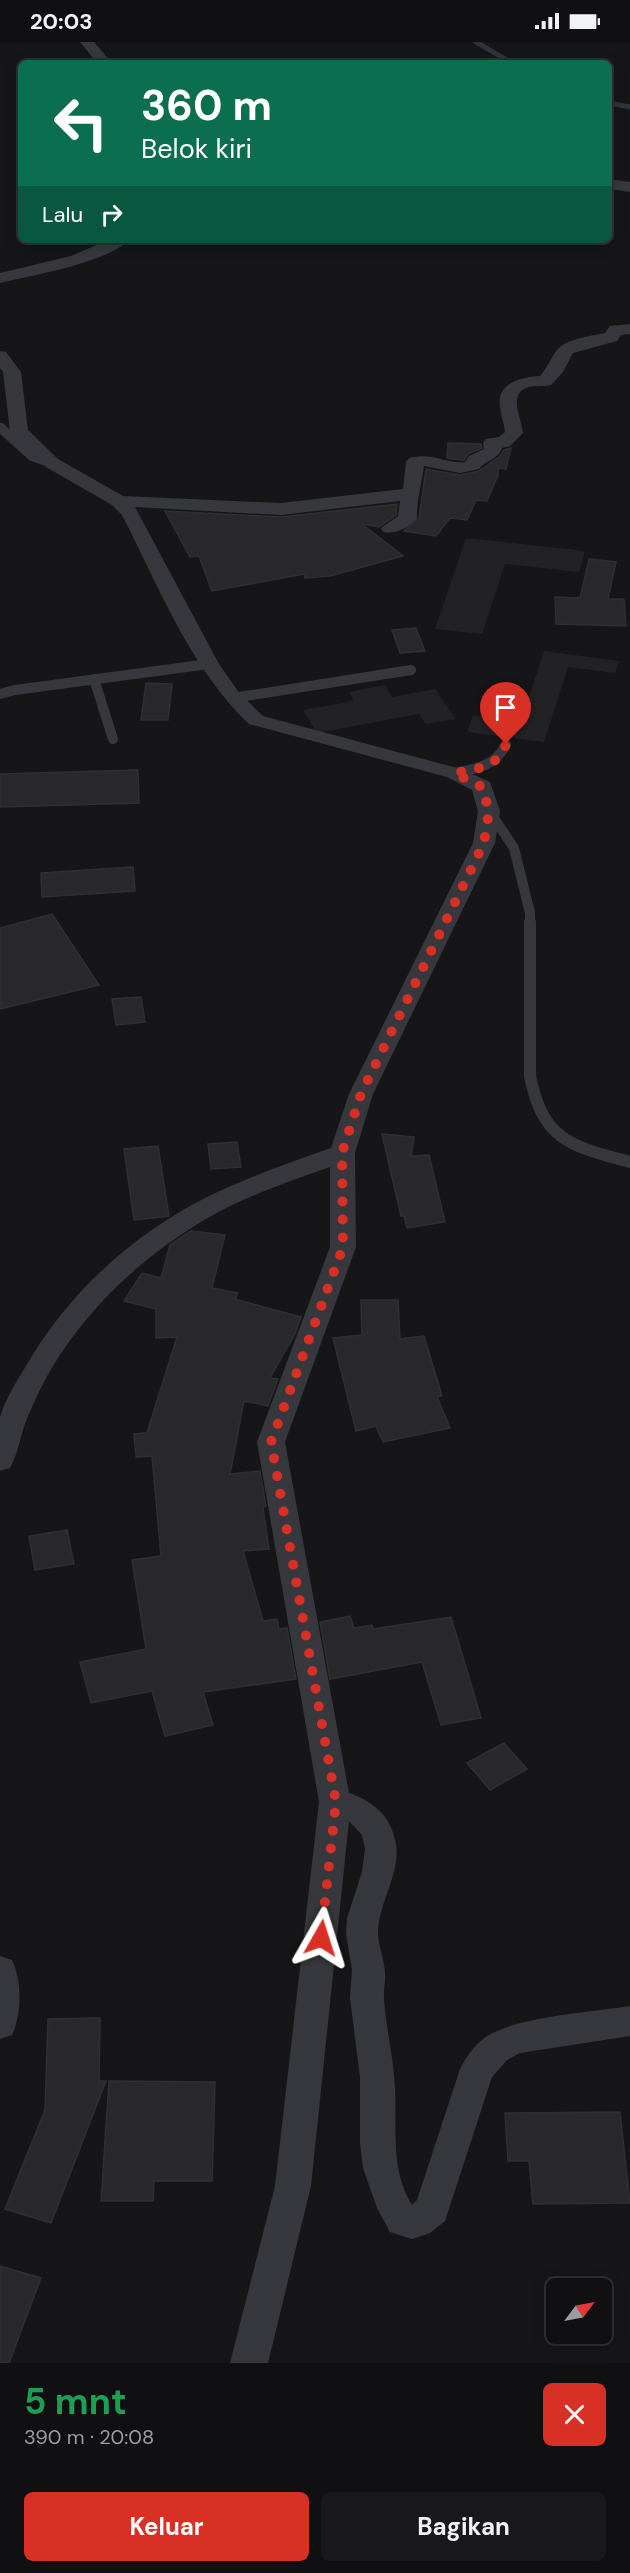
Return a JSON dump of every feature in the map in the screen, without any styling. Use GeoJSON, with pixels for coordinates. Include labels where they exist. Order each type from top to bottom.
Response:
{"type":"FeatureCollection","features":[{"type":"Feature","properties":{"kind":"street"},"geometry":{"type":"LineString","coordinates":[[87,42],[102,60]]}},
{"type":"Feature","properties":{"kind":"street"},"geometry":{"type":"LineString","coordinates":[[612,185],[630,188]]}},
{"type":"Feature","properties":{"kind":"street"},"geometry":{"type":"LineString","coordinates":[[0,278],[59,264],[99,251],[114,243]]}},
{"type":"Feature","properties":{"kind":"street"},"geometry":{"type":"LineString","coordinates":[[390,528],[408,518],[406,509],[412,494],[416,462],[441,461],[460,469],[469,468],[475,460],[493,450],[492,443],[504,442],[514,433],[514,420],[508,403],[512,390],[520,384],[545,381],[557,368],[566,350],[580,344],[611,337],[616,330],[630,329]]}},
{"type":"Feature","properties":{"kind":"street"},"geometry":{"type":"LineString","coordinates":[[0,356],[12,372],[19,431],[52,463],[119,501],[130,513],[209,664],[233,698],[256,720],[454,773],[482,787],[489,811],[484,843],[361,1094],[342,1153],[343,1247],[271,1442],[336,1802],[293,2186],[249,2363]]}},
{"type":"Feature","properties":{"kind":"street"},"geometry":{"type":"LineString","coordinates":[[119,501],[281,509],[412,494]]}},
{"type":"Feature","properties":{"kind":"street"},"geometry":{"type":"LineString","coordinates":[[0,1461],[21,1402],[35,1374],[53,1344],[105,1283],[162,1235],[204,1209],[285,1174],[342,1153]]}},
{"type":"Feature","properties":{"kind":"street"},"geometry":{"type":"LineString","coordinates":[[336,1802],[356,1808],[369,1818],[379,1837],[378,1872],[368,1898],[362,1932],[368,1967],[367,1995],[378,2090],[377,2145],[389,2191],[402,2220],[411,2223],[422,2220],[432,2209],[471,2084],[485,2058],[503,2044],[514,2039],[630,2021]]}},
{"type":"Feature","properties":{"kind":"street"},"geometry":{"type":"LineString","coordinates":[[0,1970],[2,2012],[0,2024]]}},
{"type":"Feature","properties":{"kind":"lane"},"geometry":{"type":"LineString","coordinates":[[0,427],[32,456],[52,463]]}},
{"type":"Feature","properties":{"kind":"lane"},"geometry":{"type":"LineString","coordinates":[[0,694],[15,690],[209,664]]}},
{"type":"Feature","properties":{"kind":"lane"},"geometry":{"type":"LineString","coordinates":[[233,698],[411,670]]}},
{"type":"Feature","properties":{"kind":"lane"},"geometry":{"type":"LineString","coordinates":[[94,679],[113,740]]}},
{"type":"Feature","properties":{"kind":"lane"},"geometry":{"type":"LineString","coordinates":[[454,773],[491,764],[503,754],[506,744]]}},
{"type":"Feature","properties":{"kind":"lane"},"geometry":{"type":"LineString","coordinates":[[489,811],[514,848],[530,912],[530,1076],[533,1098],[542,1117],[561,1139],[583,1150],[630,1162]]}},
{"type":"Feature","properties":{"kind":"shaded area"},"geometry":{"type":"Polygon","coordinates":[[[466,538],[585,551],[579,572],[505,564],[482,634],[435,629],[466,538]]]}},
{"type":"Feature","properties":{"kind":"shaded area"},"geometry":{"type":"Polygon","coordinates":[[[544,651],[619,661],[615,673],[568,667],[544,742],[467,732],[473,715],[521,721],[544,651]]]}},
{"type":"Feature","properties":{"kind":"shaded area"},"geometry":{"type":"Polygon","coordinates":[[[385,685],[392,697],[435,689],[456,719],[426,724],[419,714],[317,733],[303,710],[354,701],[349,692],[385,685]]]}},
{"type":"Feature","properties":{"kind":"building"},"geometry":{"type":"Polygon","coordinates":[[[448,443],[481,444],[482,448],[468,454],[464,460],[452,459],[447,458],[448,443]]]}},
{"type":"Feature","properties":{"kind":"building"},"geometry":{"type":"Polygon","coordinates":[[[511,448],[506,469],[498,468],[498,475],[487,501],[476,500],[467,520],[450,518],[436,536],[404,531],[419,518],[426,469],[460,475],[479,471],[500,456],[504,450],[511,448]]]}},
{"type":"Feature","properties":{"kind":"building"},"geometry":{"type":"Polygon","coordinates":[[[397,504],[396,515],[379,527],[362,524],[403,556],[330,576],[305,578],[304,574],[212,591],[199,556],[190,557],[165,511],[281,517],[397,504]]]}},
{"type":"Feature","properties":{"kind":"building"},"geometry":{"type":"Polygon","coordinates":[[[589,559],[616,562],[608,599],[624,599],[626,626],[556,624],[555,597],[580,598],[589,559]]]}},
{"type":"Feature","properties":{"kind":"building"},"geometry":{"type":"Polygon","coordinates":[[[416,628],[425,651],[400,653],[392,630],[416,628]]]}},
{"type":"Feature","properties":{"kind":"building"},"geometry":{"type":"Polygon","coordinates":[[[146,683],[172,684],[168,720],[141,720],[146,683]]]}},
{"type":"Feature","properties":{"kind":"building"},"geometry":{"type":"Polygon","coordinates":[[[138,770],[139,803],[0,807],[0,774],[138,770]]]}},
{"type":"Feature","properties":{"kind":"building"},"geometry":{"type":"Polygon","coordinates":[[[133,867],[135,891],[42,897],[41,873],[133,867]]]}},
{"type":"Feature","properties":{"kind":"building"},"geometry":{"type":"Polygon","coordinates":[[[52,914],[99,985],[0,1009],[0,928],[52,914]]]}},
{"type":"Feature","properties":{"kind":"building"},"geometry":{"type":"Polygon","coordinates":[[[141,997],[145,1022],[116,1025],[112,999],[141,997]]]}},
{"type":"Feature","properties":{"kind":"building"},"geometry":{"type":"Polygon","coordinates":[[[382,1134],[414,1137],[411,1156],[429,1155],[445,1222],[407,1228],[404,1216],[401,1216],[382,1134]]]}},
{"type":"Feature","properties":{"kind":"building"},"geometry":{"type":"Polygon","coordinates":[[[237,1142],[241,1167],[211,1169],[208,1144],[237,1142]]]}},
{"type":"Feature","properties":{"kind":"building"},"geometry":{"type":"Polygon","coordinates":[[[158,1146],[169,1216],[134,1220],[124,1149],[158,1146]]]}},
{"type":"Feature","properties":{"kind":"building"},"geometry":{"type":"Polygon","coordinates":[[[191,1231],[225,1235],[212,1288],[238,1293],[235,1299],[301,1317],[295,1334],[270,1378],[278,1379],[268,1406],[244,1401],[230,1474],[260,1471],[266,1506],[263,1507],[269,1549],[243,1551],[263,1621],[277,1619],[279,1629],[287,1628],[296,1679],[203,1692],[213,1725],[165,1736],[152,1691],[91,1703],[80,1662],[146,1649],[132,1560],[161,1556],[152,1456],[136,1457],[134,1434],[147,1433],[177,1337],[156,1338],[156,1309],[124,1301],[142,1273],[161,1278],[170,1245],[191,1231]]]}},
{"type":"Feature","properties":{"kind":"building"},"geometry":{"type":"Polygon","coordinates":[[[361,1300],[398,1300],[400,1339],[424,1336],[442,1396],[437,1397],[450,1428],[383,1442],[376,1426],[356,1431],[333,1338],[362,1335],[361,1300]]]}},
{"type":"Feature","properties":{"kind":"building"},"geometry":{"type":"Polygon","coordinates":[[[67,1530],[74,1564],[35,1570],[29,1536],[67,1530]]]}},
{"type":"Feature","properties":{"kind":"building"},"geometry":{"type":"Polygon","coordinates":[[[350,1616],[354,1628],[372,1625],[373,1629],[451,1617],[481,1718],[441,1725],[422,1662],[330,1679],[320,1622],[350,1616]]]}},
{"type":"Feature","properties":{"kind":"building"},"geometry":{"type":"Polygon","coordinates":[[[504,1743],[527,1769],[490,1790],[467,1763],[504,1743]]]}},
{"type":"Feature","properties":{"kind":"building"},"geometry":{"type":"Polygon","coordinates":[[[100,2018],[99,2081],[106,2081],[51,2223],[5,2209],[45,2110],[48,2019],[100,2018]]]}},
{"type":"Feature","properties":{"kind":"building"},"geometry":{"type":"Polygon","coordinates":[[[109,2081],[215,2082],[212,2181],[154,2181],[153,2201],[101,2201],[109,2081]]]}},
{"type":"Feature","properties":{"kind":"building"},"geometry":{"type":"Polygon","coordinates":[[[620,2112],[630,2203],[533,2204],[529,2161],[508,2161],[505,2113],[620,2112]]]}},
{"type":"Feature","properties":{"kind":"building"},"geometry":{"type":"Polygon","coordinates":[[[0,2266],[41,2278],[9,2363],[0,2363],[0,2266]]]}},
{"type":"Feature","properties":{"kind":"waterway"},"geometry":{"type":"LineString","coordinates":[[476,42],[507,60]]}},
{"type":"Feature","properties":{"kind":"waterway"},"geometry":{"type":"LineString","coordinates":[[612,104],[630,107]]}},
{"type":"Feature","properties":{"kind":"route"},"geometry":{"type":"LineString","coordinates":[[321,1938],[336,1802],[271,1442],[343,1247],[342,1153],[361,1094],[484,843],[489,811],[482,787],[454,773],[491,764],[503,754],[506,744]]}}]}
